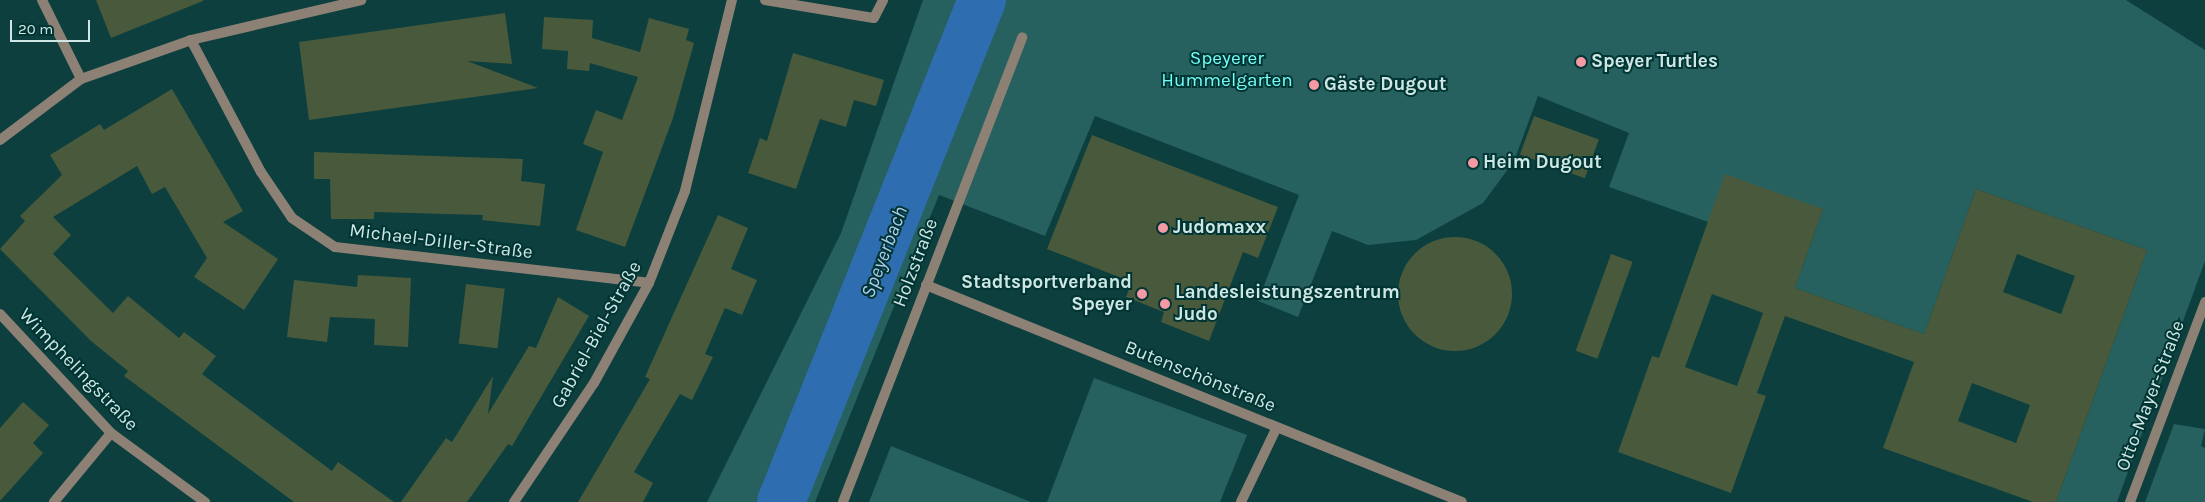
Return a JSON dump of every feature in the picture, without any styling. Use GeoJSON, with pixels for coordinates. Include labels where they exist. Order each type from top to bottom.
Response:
{"type":"FeatureCollection","features":[{"type":"Feature","properties":{"kind":"street"},"geometry":{"type":"LineString","coordinates":[[42,0],[81,79]]}},
{"type":"Feature","properties":{"kind":"street"},"geometry":{"type":"LineString","coordinates":[[0,140],[81,79],[191,40],[361,0]]}},
{"type":"Feature","properties":{"kind":"street","name":"Gabriel-Biel-Straße"},"geometry":{"type":"LineString","coordinates":[[514,502],[594,383],[650,282],[685,191],[732,0]]}},
{"type":"Feature","properties":{"kind":"street"},"geometry":{"type":"LineString","coordinates":[[765,0],[874,18],[883,0]]}},
{"type":"Feature","properties":{"kind":"street","name":"Holzstraße"},"geometry":{"type":"LineString","coordinates":[[843,502],[1022,36]]}},
{"type":"Feature","properties":{"kind":"street","name":"Michael-Diller-Straße"},"geometry":{"type":"LineString","coordinates":[[191,40],[261,172],[292,218],[335,247],[650,282]]}},
{"type":"Feature","properties":{"kind":"street","name":"Butenschönstraße"},"geometry":{"type":"LineString","coordinates":[[926,285],[1462,502]]}},
{"type":"Feature","properties":{"kind":"street","name":"Otto-Mayer-Straße"},"geometry":{"type":"LineString","coordinates":[[2130,502],[2205,302]]}},
{"type":"Feature","properties":{"kind":"street","name":"Wimphelingstraße"},"geometry":{"type":"LineString","coordinates":[[0,314],[111,433],[205,502]]}},
{"type":"Feature","properties":{"kind":"street"},"geometry":{"type":"LineString","coordinates":[[1240,502],[1277,427]]}},
{"type":"Feature","properties":{"kind":"street"},"geometry":{"type":"LineString","coordinates":[[54,502],[111,433]]}},
{"type":"Feature","properties":{"kind":"green space","name":"Speyerer Hummelgarten"},"geometry":{"type":"Polygon","coordinates":[[[923,0],[2126,0],[2205,50],[2205,261],[2117,502],[2056,502],[2147,250],[1976,189],[1924,334],[1795,288],[1823,209],[1708,222],[1609,187],[1629,133],[1538,96],[1514,161],[1483,203],[1416,240],[1368,245],[1332,231],[1298,317],[1258,301],[1299,195],[1095,116],[1045,236],[939,195],[815,502],[707,502],[841,233],[923,0]]]}},
{"type":"Feature","properties":{"kind":"green space"},"geometry":{"type":"Polygon","coordinates":[[[1094,378],[1247,435],[1220,502],[1047,502],[1094,378]]]}},
{"type":"Feature","properties":{"kind":"green space"},"geometry":{"type":"Polygon","coordinates":[[[2174,424],[2205,429],[2201,446],[2205,448],[2205,502],[2145,502],[2174,424]]]}},
{"type":"Feature","properties":{"kind":"green space"},"geometry":{"type":"Polygon","coordinates":[[[891,446],[1031,502],[869,502],[891,446]]]}},
{"type":"Feature","properties":{"kind":"building"},"geometry":{"type":"Polygon","coordinates":[[[96,0],[203,0],[203,1],[111,38],[96,0]]]}},
{"type":"Feature","properties":{"kind":"building"},"geometry":{"type":"Polygon","coordinates":[[[505,13],[512,64],[467,61],[538,88],[309,120],[299,42],[505,13]]]}},
{"type":"Feature","properties":{"kind":"building"},"geometry":{"type":"Polygon","coordinates":[[[544,17],[593,20],[592,38],[640,52],[649,18],[689,29],[686,40],[694,43],[673,118],[625,247],[576,230],[603,152],[583,144],[596,110],[622,120],[638,77],[590,63],[589,71],[567,69],[568,51],[542,49],[544,17]]]}},
{"type":"Feature","properties":{"kind":"building"},"geometry":{"type":"Polygon","coordinates":[[[793,53],[884,80],[876,106],[854,100],[846,127],[820,119],[796,189],[748,173],[760,138],[767,141],[793,53]]]}},
{"type":"Feature","properties":{"kind":"building"},"geometry":{"type":"Polygon","coordinates":[[[172,89],[243,211],[223,222],[278,259],[244,310],[194,277],[207,258],[165,187],[152,194],[137,166],[53,217],[71,235],[53,254],[113,313],[128,296],[179,338],[184,332],[216,356],[202,374],[332,471],[338,462],[394,502],[294,502],[124,376],[128,371],[91,341],[0,249],[25,221],[20,216],[62,175],[50,155],[100,124],[104,130],[172,89]]]}},
{"type":"Feature","properties":{"kind":"building"},"geometry":{"type":"Polygon","coordinates":[[[1534,116],[1599,140],[1585,178],[1520,155],[1534,116]]]}},
{"type":"Feature","properties":{"kind":"building","name":"Judomaxx"},"geometry":{"type":"Polygon","coordinates":[[[1092,135],[1278,207],[1258,258],[1243,252],[1209,341],[1161,322],[1164,312],[1126,297],[1132,282],[1047,249],[1092,135]]]}},
{"type":"Feature","properties":{"kind":"building"},"geometry":{"type":"Polygon","coordinates":[[[314,152],[523,159],[521,181],[545,184],[540,226],[482,220],[483,215],[374,212],[374,219],[331,219],[330,179],[314,179],[314,152]]]}},
{"type":"Feature","properties":{"kind":"building"},"geometry":{"type":"Polygon","coordinates":[[[1725,174],[1823,209],[1795,288],[1924,334],[1976,189],[2147,250],[2056,502],[2033,502],[1883,448],[1914,362],[1785,316],[1757,393],[1766,396],[1731,493],[1618,452],[1652,356],[1659,358],[1725,174]],[[2017,254],[2003,292],[2061,314],[2075,276],[2017,254]],[[1712,294],[1685,367],[1737,386],[1763,313],[1712,294]],[[1972,383],[1958,421],[2016,443],[2030,405],[1972,383]]]}},
{"type":"Feature","properties":{"kind":"building"},"geometry":{"type":"Polygon","coordinates":[[[718,215],[748,228],[731,269],[757,280],[742,315],[725,308],[705,354],[713,357],[692,400],[680,394],[634,472],[653,483],[643,502],[578,502],[650,379],[645,377],[718,215]]]}},
{"type":"Feature","properties":{"kind":"building"},"geometry":{"type":"Polygon","coordinates":[[[1455,237],[1477,241],[1495,254],[1508,272],[1512,294],[1508,316],[1495,334],[1477,347],[1455,351],[1433,347],[1415,334],[1402,316],[1398,294],[1402,272],[1415,254],[1433,241],[1455,237]]]}},
{"type":"Feature","properties":{"kind":"building"},"geometry":{"type":"Polygon","coordinates":[[[1611,254],[1633,262],[1597,359],[1576,351],[1611,254]]]}},
{"type":"Feature","properties":{"kind":"building"},"geometry":{"type":"Polygon","coordinates":[[[358,275],[411,278],[408,347],[374,345],[375,319],[330,317],[327,342],[287,337],[294,280],[357,287],[358,275]]]}},
{"type":"Feature","properties":{"kind":"building"},"geometry":{"type":"Polygon","coordinates":[[[466,284],[505,289],[497,348],[459,344],[466,284]]]}},
{"type":"Feature","properties":{"kind":"building"},"geometry":{"type":"Polygon","coordinates":[[[558,297],[589,316],[512,446],[508,444],[467,502],[401,502],[446,438],[452,442],[493,376],[488,414],[529,346],[536,348],[558,297]]]}},
{"type":"Feature","properties":{"kind":"building"},"geometry":{"type":"Polygon","coordinates":[[[23,402],[49,425],[33,443],[43,453],[0,501],[0,428],[23,402]]]}},
{"type":"Feature","properties":{"kind":"waterway","name":"Speyerbach"},"geometry":{"type":"LineString","coordinates":[[781,502],[982,0]]}},
{"type":"Feature","properties":{"kind":"place","name":"Speyer Turtles"},"geometry":{"type":"Point","coordinates":[1581,62]}},
{"type":"Feature","properties":{"kind":"place","name":"Gäste Dugout"},"geometry":{"type":"Point","coordinates":[1314,85]}},
{"type":"Feature","properties":{"kind":"place","name":"Heim Dugout"},"geometry":{"type":"Point","coordinates":[1473,163]}},
{"type":"Feature","properties":{"kind":"place","name":"Judomaxx"},"geometry":{"type":"Point","coordinates":[1163,228]}},
{"type":"Feature","properties":{"kind":"place","name":"Stadtsportverband Speyer"},"geometry":{"type":"Point","coordinates":[1142,294]}},
{"type":"Feature","properties":{"kind":"place","name":"Landesleistungszentrum Judo"},"geometry":{"type":"Point","coordinates":[1165,304]}}]}
